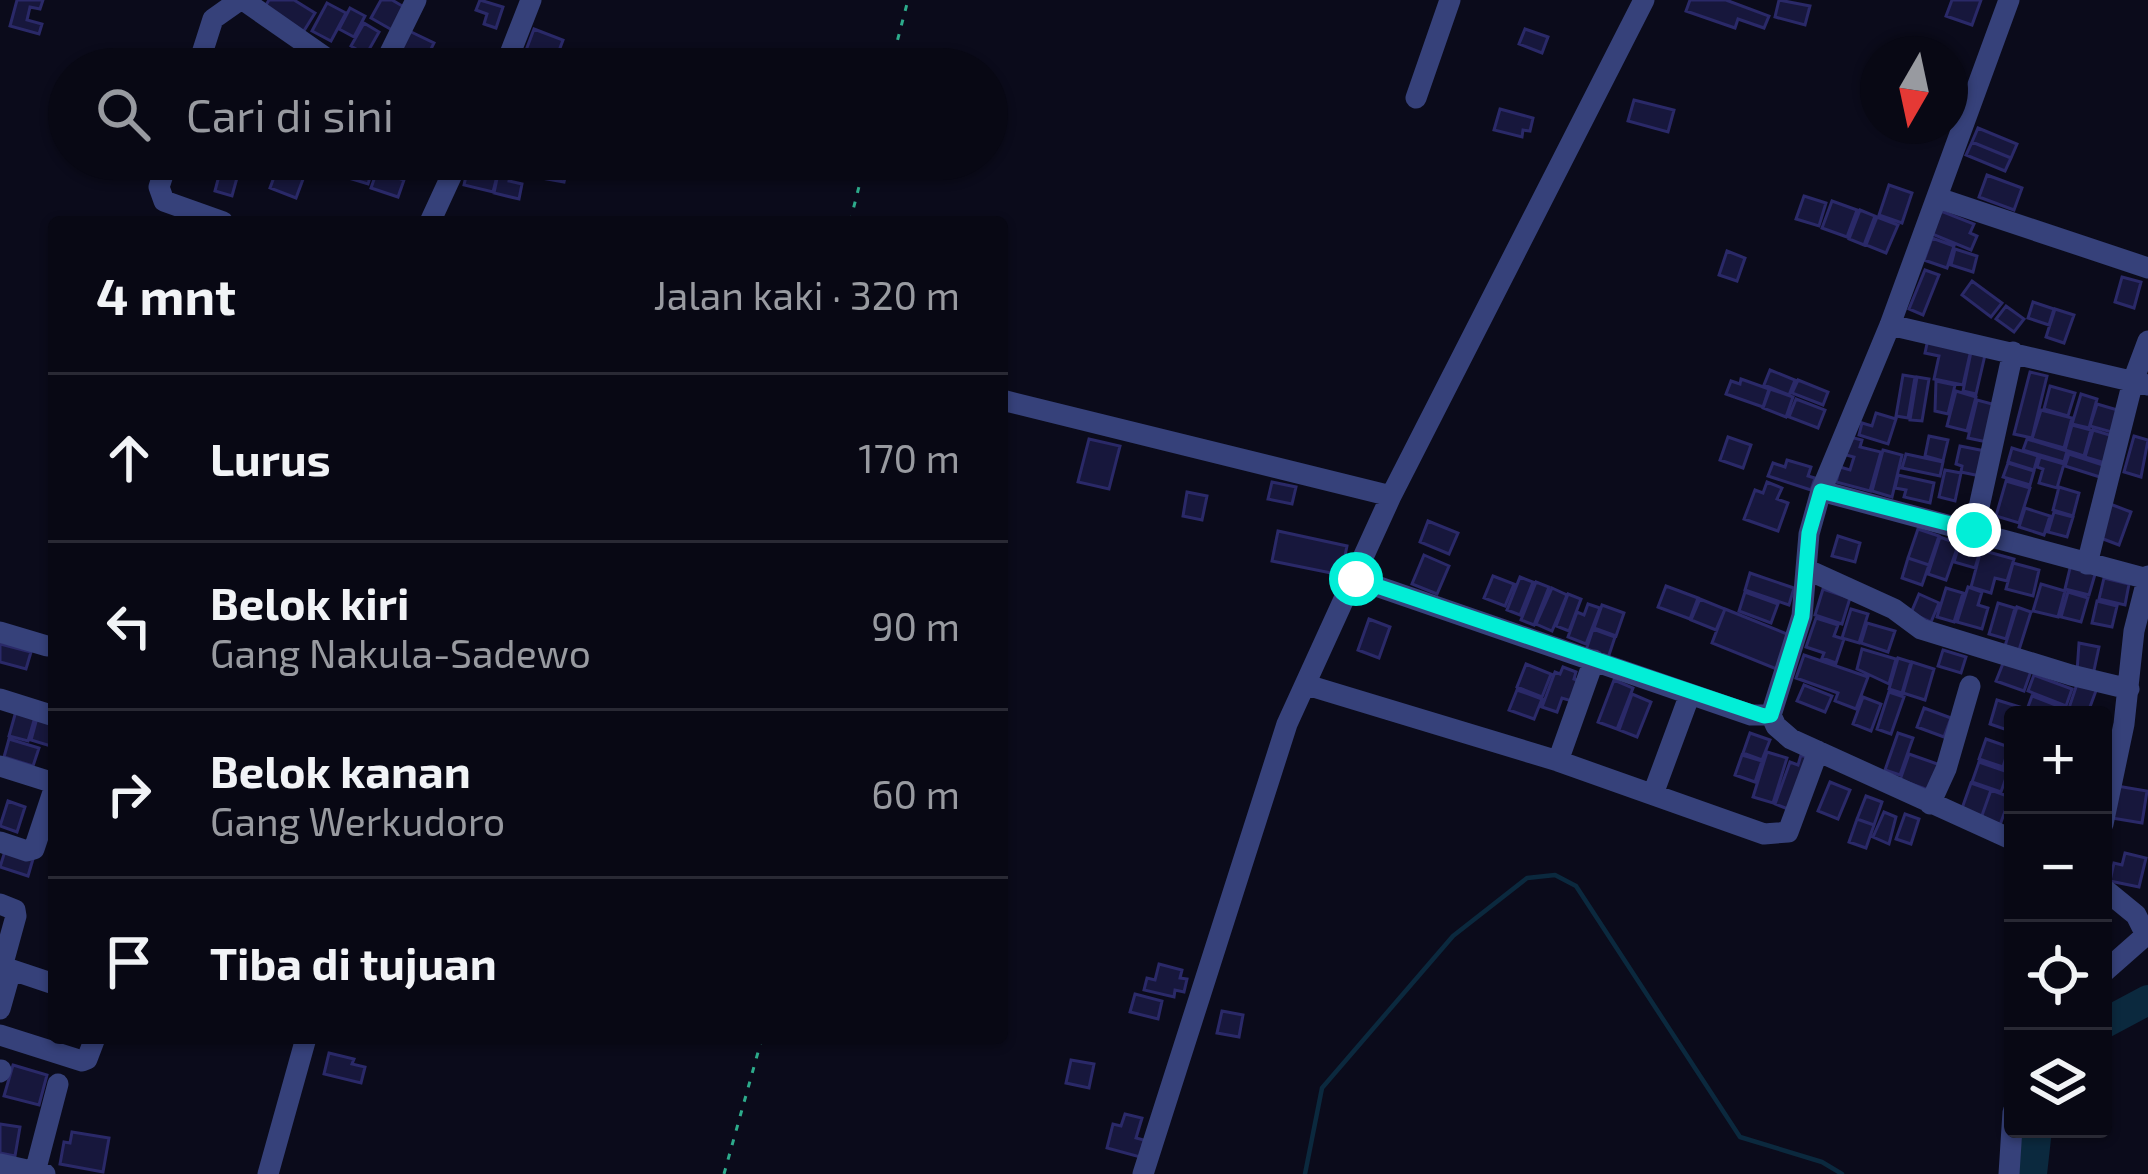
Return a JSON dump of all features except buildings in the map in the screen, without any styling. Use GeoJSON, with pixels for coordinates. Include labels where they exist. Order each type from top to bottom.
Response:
{"type":"FeatureCollection","features":[{"type":"Feature","properties":{"kind":"street"},"geometry":{"type":"LineString","coordinates":[[203,48],[213,19],[242,0],[312,48]]}},
{"type":"Feature","properties":{"kind":"street"},"geometry":{"type":"LineString","coordinates":[[1416,98],[1450,0]]}},
{"type":"Feature","properties":{"kind":"street"},"geometry":{"type":"LineString","coordinates":[[1143,1174],[1287,724],[1391,496],[1645,0]]}},
{"type":"Feature","properties":{"kind":"street"},"geometry":{"type":"LineString","coordinates":[[1771,715],[1802,616],[1809,533],[1821,491],[1890,325],[2009,0]]}},
{"type":"Feature","properties":{"kind":"street"},"geometry":{"type":"LineString","coordinates":[[392,48],[414,1]]}},
{"type":"Feature","properties":{"kind":"street"},"geometry":{"type":"LineString","coordinates":[[511,48],[526,2]]}},
{"type":"Feature","properties":{"kind":"street"},"geometry":{"type":"LineString","coordinates":[[161,180],[164,202],[206,216]]}},
{"type":"Feature","properties":{"kind":"street"},"geometry":{"type":"LineString","coordinates":[[433,216],[449,180]]}},
{"type":"Feature","properties":{"kind":"street"},"geometry":{"type":"LineString","coordinates":[[1938,198],[2148,268]]}},
{"type":"Feature","properties":{"kind":"street"},"geometry":{"type":"LineString","coordinates":[[1890,325],[2141,383]]}},
{"type":"Feature","properties":{"kind":"street"},"geometry":{"type":"LineString","coordinates":[[2087,564],[2141,383],[2148,341]]}},
{"type":"Feature","properties":{"kind":"street"},"geometry":{"type":"LineString","coordinates":[[1974,530],[2013,352]]}},
{"type":"Feature","properties":{"kind":"street"},"geometry":{"type":"LineString","coordinates":[[1008,401],[1391,496]]}},
{"type":"Feature","properties":{"kind":"street"},"geometry":{"type":"LineString","coordinates":[[1821,491],[2147,578],[2105,814]]}},
{"type":"Feature","properties":{"kind":"street"},"geometry":{"type":"LineString","coordinates":[[1806,569],[1894,610],[1921,629],[2071,676],[2129,688]]}},
{"type":"Feature","properties":{"kind":"street"},"geometry":{"type":"LineString","coordinates":[[1356,579],[1751,715],[1771,715]]}},
{"type":"Feature","properties":{"kind":"street"},"geometry":{"type":"LineString","coordinates":[[0,632],[47,646]]}},
{"type":"Feature","properties":{"kind":"street"},"geometry":{"type":"LineString","coordinates":[[1558,761],[1594,660]]}},
{"type":"Feature","properties":{"kind":"street"},"geometry":{"type":"LineString","coordinates":[[1307,685],[1558,761],[1763,834],[1788,832],[1818,751]]}},
{"type":"Feature","properties":{"kind":"street"},"geometry":{"type":"LineString","coordinates":[[1930,803],[1946,770],[1970,686]]}},
{"type":"Feature","properties":{"kind":"street"},"geometry":{"type":"LineString","coordinates":[[1653,794],[1690,694]]}},
{"type":"Feature","properties":{"kind":"street"},"geometry":{"type":"LineString","coordinates":[[0,699],[48,714]]}},
{"type":"Feature","properties":{"kind":"street"},"geometry":{"type":"LineString","coordinates":[[1771,715],[1784,733],[1818,751],[2004,836]]}},
{"type":"Feature","properties":{"kind":"street"},"geometry":{"type":"LineString","coordinates":[[0,766],[48,784]]}},
{"type":"Feature","properties":{"kind":"street"},"geometry":{"type":"LineString","coordinates":[[0,842],[34,849],[48,805]]}},
{"type":"Feature","properties":{"kind":"street"},"geometry":{"type":"LineString","coordinates":[[2112,895],[2136,915],[2146,935],[2112,965]]}},
{"type":"Feature","properties":{"kind":"street"},"geometry":{"type":"LineString","coordinates":[[0,904],[15,910],[16,916],[0,1009]]}},
{"type":"Feature","properties":{"kind":"street"},"geometry":{"type":"LineString","coordinates":[[5,968],[48,982]]}},
{"type":"Feature","properties":{"kind":"street"},"geometry":{"type":"LineString","coordinates":[[0,1035],[82,1060],[93,1044]]}},
{"type":"Feature","properties":{"kind":"street"},"geometry":{"type":"LineString","coordinates":[[268,1174],[304,1044]]}},
{"type":"Feature","properties":{"kind":"street"},"geometry":{"type":"LineString","coordinates":[[0,1165],[40,1173],[58,1084]]}},
{"type":"Feature","properties":{"kind":"street"},"geometry":{"type":"LineString","coordinates":[[2009,1174],[2011,1138]]}},
{"type":"Feature","properties":{"kind":"path"},"geometry":{"type":"LineString","coordinates":[[895,48],[908,0]]}},
{"type":"Feature","properties":{"kind":"path"},"geometry":{"type":"LineString","coordinates":[[852,216],[861,180]]}},
{"type":"Feature","properties":{"kind":"path"},"geometry":{"type":"LineString","coordinates":[[724,1174],[760,1044]]}},
{"type":"Feature","properties":{"kind":"waterway"},"geometry":{"type":"LineString","coordinates":[[1305,1174],[1322,1088],[1453,936],[1527,878],[1555,875],[1576,886],[1740,1137],[1822,1162],[1842,1174]]}},
{"type":"Feature","properties":{"kind":"waterway"},"geometry":{"type":"LineString","coordinates":[[2112,1019],[2148,1000]]}},
{"type":"Feature","properties":{"kind":"waterway"},"geometry":{"type":"LineString","coordinates":[[2032,1174],[2036,1138]]}},
{"type":"Feature","properties":{"kind":"route"},"geometry":{"type":"LineString","coordinates":[[1356,579],[1764,716],[1771,715],[1802,616],[1809,533],[1821,491],[1974,530]]}}]}
